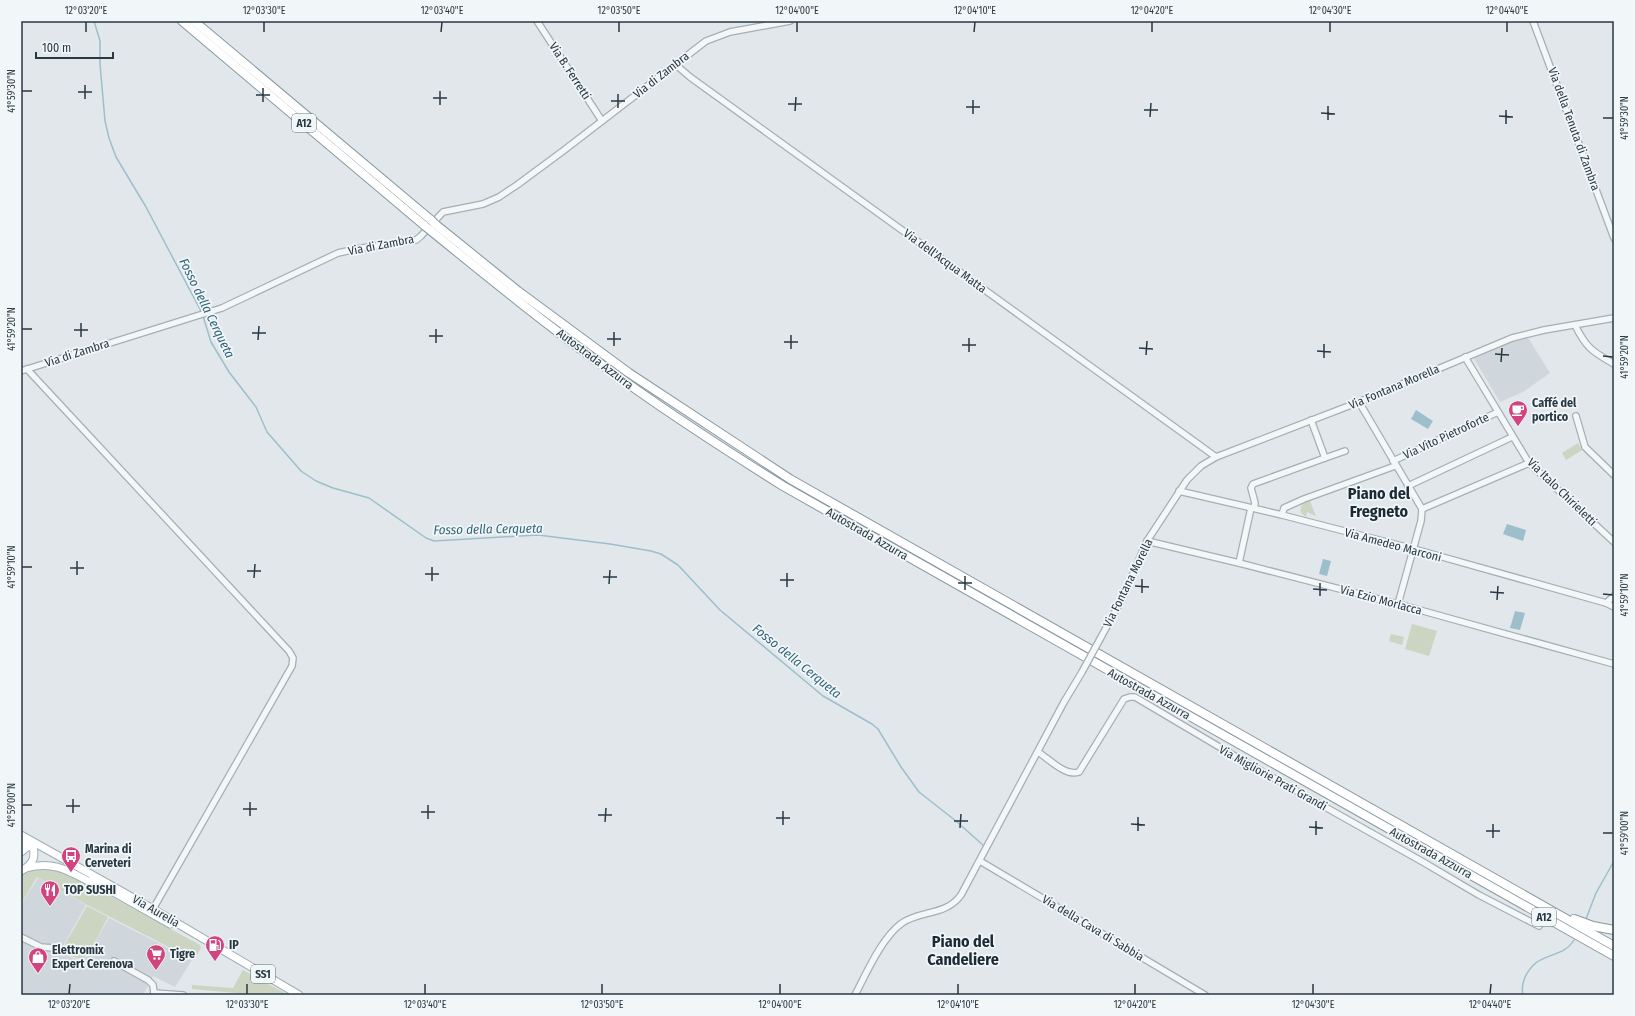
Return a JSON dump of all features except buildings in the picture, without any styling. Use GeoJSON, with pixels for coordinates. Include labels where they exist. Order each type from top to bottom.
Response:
{"type":"FeatureCollection","features":[{"type":"Feature","properties":{"kind":"highway","name":"Autostrada Azzurra"},"geometry":{"type":"LineString","coordinates":[[182,21],[430,225],[619,366],[790,479],[1517,897]]}},
{"type":"Feature","properties":{"kind":"highway","name":"Autostrada Azzurra"},"geometry":{"type":"LineString","coordinates":[[194,21],[430,225]]}},
{"type":"Feature","properties":{"kind":"highway"},"geometry":{"type":"LineString","coordinates":[[1517,897],[1525,909],[1614,946]]}},
{"type":"Feature","properties":{"kind":"highway"},"geometry":{"type":"LineString","coordinates":[[1517,897],[1536,898],[1614,956]]}},
{"type":"Feature","properties":{"kind":"highway"},"geometry":{"type":"LineString","coordinates":[[1579,931],[1601,928],[1614,930]]}},
{"type":"Feature","properties":{"kind":"highway"},"geometry":{"type":"LineString","coordinates":[[1579,931],[1614,961]]}},
{"type":"Feature","properties":{"kind":"main road","name":"Via Aurelia"},"geometry":{"type":"LineString","coordinates":[[21,836],[153,909],[299,995]]}},
{"type":"Feature","properties":{"kind":"main road"},"geometry":{"type":"LineString","coordinates":[[21,836],[34,846],[117,891],[132,897]]}},
{"type":"Feature","properties":{"kind":"main road","name":"Via Aurelia"},"geometry":{"type":"LineString","coordinates":[[21,841],[34,846],[105,888],[197,939],[227,953]]}},
{"type":"Feature","properties":{"kind":"main road"},"geometry":{"type":"LineString","coordinates":[[21,852],[28,847],[34,846]]}},
{"type":"Feature","properties":{"kind":"main road"},"geometry":{"type":"LineString","coordinates":[[24,869],[33,860],[35,855],[34,846]]}},
{"type":"Feature","properties":{"kind":"main road"},"geometry":{"type":"LineString","coordinates":[[24,869],[41,865],[58,866],[105,888]]}},
{"type":"Feature","properties":{"kind":"street","name":"Via B. Ferretti"},"geometry":{"type":"LineString","coordinates":[[537,21],[602,121]]}},
{"type":"Feature","properties":{"kind":"street","name":"Via di Zambra"},"geometry":{"type":"LineString","coordinates":[[24,370],[234,303],[338,253],[352,249],[416,240],[443,212],[479,206],[499,197],[555,157],[706,41],[737,31],[790,21]]}},
{"type":"Feature","properties":{"kind":"street","name":"Via della Tenuta di Zambra"},"geometry":{"type":"LineString","coordinates":[[1533,21],[1614,238]]}},
{"type":"Feature","properties":{"kind":"street","name":"Via dell'Acqua Matta"},"geometry":{"type":"LineString","coordinates":[[675,64],[696,81],[1216,457]]}},
{"type":"Feature","properties":{"kind":"street","name":"Via Fontana Morella"},"geometry":{"type":"LineString","coordinates":[[855,995],[892,932],[909,919],[952,905],[963,893],[1123,597],[1147,541],[1179,491],[1197,469],[1216,457],[1359,402],[1465,357],[1517,337],[1544,330],[1614,318]]}},
{"type":"Feature","properties":{"kind":"street"},"geometry":{"type":"LineString","coordinates":[[1575,325],[1582,339],[1590,349],[1614,364]]}},
{"type":"Feature","properties":{"kind":"street","name":"Via Italo Chirieletti"},"geometry":{"type":"LineString","coordinates":[[1465,357],[1529,463],[1614,542]]}},
{"type":"Feature","properties":{"kind":"street"},"geometry":{"type":"LineString","coordinates":[[24,370],[289,651],[293,658],[292,666],[153,909]]}},
{"type":"Feature","properties":{"kind":"street"},"geometry":{"type":"LineString","coordinates":[[1359,402],[1422,509],[1422,517],[1414,549],[1398,604]]}},
{"type":"Feature","properties":{"kind":"street","name":"Via Vito Pietroforte"},"geometry":{"type":"LineString","coordinates":[[1282,515],[1284,508],[1394,463],[1498,412]]}},
{"type":"Feature","properties":{"kind":"street"},"geometry":{"type":"LineString","coordinates":[[1576,416],[1585,448],[1614,475]]}},
{"type":"Feature","properties":{"kind":"street"},"geometry":{"type":"LineString","coordinates":[[1312,420],[1325,458]]}},
{"type":"Feature","properties":{"kind":"street"},"geometry":{"type":"LineString","coordinates":[[1408,486],[1512,437]]}},
{"type":"Feature","properties":{"kind":"street"},"geometry":{"type":"LineString","coordinates":[[1239,563],[1252,508],[1255,503],[1251,488],[1253,484],[1345,451]]}},
{"type":"Feature","properties":{"kind":"street"},"geometry":{"type":"LineString","coordinates":[[1422,509],[1529,463]]}},
{"type":"Feature","properties":{"kind":"street","name":"Via Amedeo Marconi"},"geometry":{"type":"LineString","coordinates":[[1179,491],[1282,515],[1414,549],[1614,606]]}},
{"type":"Feature","properties":{"kind":"street","name":"Via Ezio Morlacca"},"geometry":{"type":"LineString","coordinates":[[1147,541],[1398,604],[1614,664]]}},
{"type":"Feature","properties":{"kind":"street"},"geometry":{"type":"LineString","coordinates":[[1606,603],[1614,597]]}},
{"type":"Feature","properties":{"kind":"street","name":"Via Migliorie Prati Grandi"},"geometry":{"type":"LineString","coordinates":[[1038,752],[1067,772],[1079,772],[1124,699],[1130,696],[1135,697],[1238,758],[1479,895],[1539,926]]}},
{"type":"Feature","properties":{"kind":"street","name":"Via della Cava di Sabbia"},"geometry":{"type":"LineString","coordinates":[[980,861],[1205,995]]}},
{"type":"Feature","properties":{"kind":"street"},"geometry":{"type":"LineString","coordinates":[[21,936],[38,946],[54,948]]}},
{"type":"Feature","properties":{"kind":"street"},"geometry":{"type":"LineString","coordinates":[[114,961],[148,980],[153,985],[154,994],[183,995]]}},
{"type":"Feature","properties":{"kind":"shaded area"},"geometry":{"type":"Polygon","coordinates":[[[1527,336],[1550,373],[1523,392],[1500,402],[1473,357],[1504,343],[1527,336]]]}},
{"type":"Feature","properties":{"kind":"shaded area"},"geometry":{"type":"Polygon","coordinates":[[[38,878],[86,905],[64,944],[64,950],[69,956],[75,959],[87,957],[109,918],[192,960],[175,987],[153,976],[143,995],[21,995],[21,905],[38,878]]]}},
{"type":"Feature","properties":{"kind":"green space"},"geometry":{"type":"Polygon","coordinates":[[[1578,443],[1582,450],[1566,460],[1562,453],[1578,443]]]}},
{"type":"Feature","properties":{"kind":"green space"},"geometry":{"type":"Polygon","coordinates":[[[1310,501],[1316,516],[1307,512],[1306,517],[1301,513],[1301,506],[1310,501]]]}},
{"type":"Feature","properties":{"kind":"green space"},"geometry":{"type":"Polygon","coordinates":[[[1412,624],[1437,631],[1429,656],[1405,649],[1412,624]]]}},
{"type":"Feature","properties":{"kind":"green space"},"geometry":{"type":"Polygon","coordinates":[[[1391,634],[1404,637],[1402,645],[1389,641],[1391,634]]]}},
{"type":"Feature","properties":{"kind":"green space"},"geometry":{"type":"Polygon","coordinates":[[[35,868],[53,869],[73,876],[200,945],[201,948],[194,960],[87,905],[37,877],[21,904],[21,874],[35,868]]]}},
{"type":"Feature","properties":{"kind":"green space"},"geometry":{"type":"Polygon","coordinates":[[[87,906],[108,917],[86,956],[77,958],[67,952],[65,944],[87,906]]]}},
{"type":"Feature","properties":{"kind":"green space"},"geometry":{"type":"Polygon","coordinates":[[[243,970],[288,995],[260,995],[192,989],[192,985],[233,988],[243,970]]]}},
{"type":"Feature","properties":{"kind":"water"},"geometry":{"type":"Polygon","coordinates":[[[1416,410],[1433,421],[1428,429],[1411,419],[1416,410]]]}},
{"type":"Feature","properties":{"kind":"water"},"geometry":{"type":"Polygon","coordinates":[[[1507,524],[1526,530],[1523,541],[1503,534],[1507,524]]]}},
{"type":"Feature","properties":{"kind":"water"},"geometry":{"type":"Polygon","coordinates":[[[1323,559],[1331,561],[1327,576],[1319,574],[1323,559]]]}},
{"type":"Feature","properties":{"kind":"water"},"geometry":{"type":"Polygon","coordinates":[[[1515,611],[1525,613],[1520,630],[1510,628],[1515,611]]]}},
{"type":"Feature","properties":{"kind":"waterway","name":"Fosso della Cerqueta"},"geometry":{"type":"LineString","coordinates":[[94,21],[100,41],[100,64],[105,121],[116,157],[146,207],[202,313]]}},
{"type":"Feature","properties":{"kind":"waterway","name":"Fosso della Cerqueta"},"geometry":{"type":"LineString","coordinates":[[203,316],[211,342],[229,372],[256,407],[267,432],[301,471],[316,481],[333,488],[369,498],[426,538],[434,541],[538,535],[610,544],[661,554],[678,565],[720,610],[823,696],[872,724],[878,729],[901,767],[919,792],[956,821],[984,846]]}},
{"type":"Feature","properties":{"kind":"waterway"},"geometry":{"type":"LineString","coordinates":[[1586,919],[1596,893],[1614,861]]}},
{"type":"Feature","properties":{"kind":"waterway"},"geometry":{"type":"LineString","coordinates":[[1523,995],[1523,981],[1533,965],[1542,959],[1567,948],[1574,940]]}},
{"type":"Feature","properties":{"kind":"place","name":"Caffé del portico"},"geometry":{"type":"Point","coordinates":[1518,427]}},
{"type":"Feature","properties":{"kind":"place","name":"Marina di Cerveteri"},"geometry":{"type":"Point","coordinates":[71,873]}},
{"type":"Feature","properties":{"kind":"place","name":"TOP SUSHI"},"geometry":{"type":"Point","coordinates":[50,907]}},
{"type":"Feature","properties":{"kind":"place","name":"IP"},"geometry":{"type":"Point","coordinates":[215,962]}},
{"type":"Feature","properties":{"kind":"place","name":"Tigre"},"geometry":{"type":"Point","coordinates":[156,971]}},
{"type":"Feature","properties":{"kind":"place","name":"Elettromix Expert Cerenova"},"geometry":{"type":"Point","coordinates":[38,974]}},
{"type":"Feature","properties":{"kind":"district","name":"Piano del Fregneto"},"geometry":{"type":"Point","coordinates":[1379,502]}},
{"type":"Feature","properties":{"kind":"district","name":"Piano del Candeliere"},"geometry":{"type":"Point","coordinates":[963,950]}}]}
